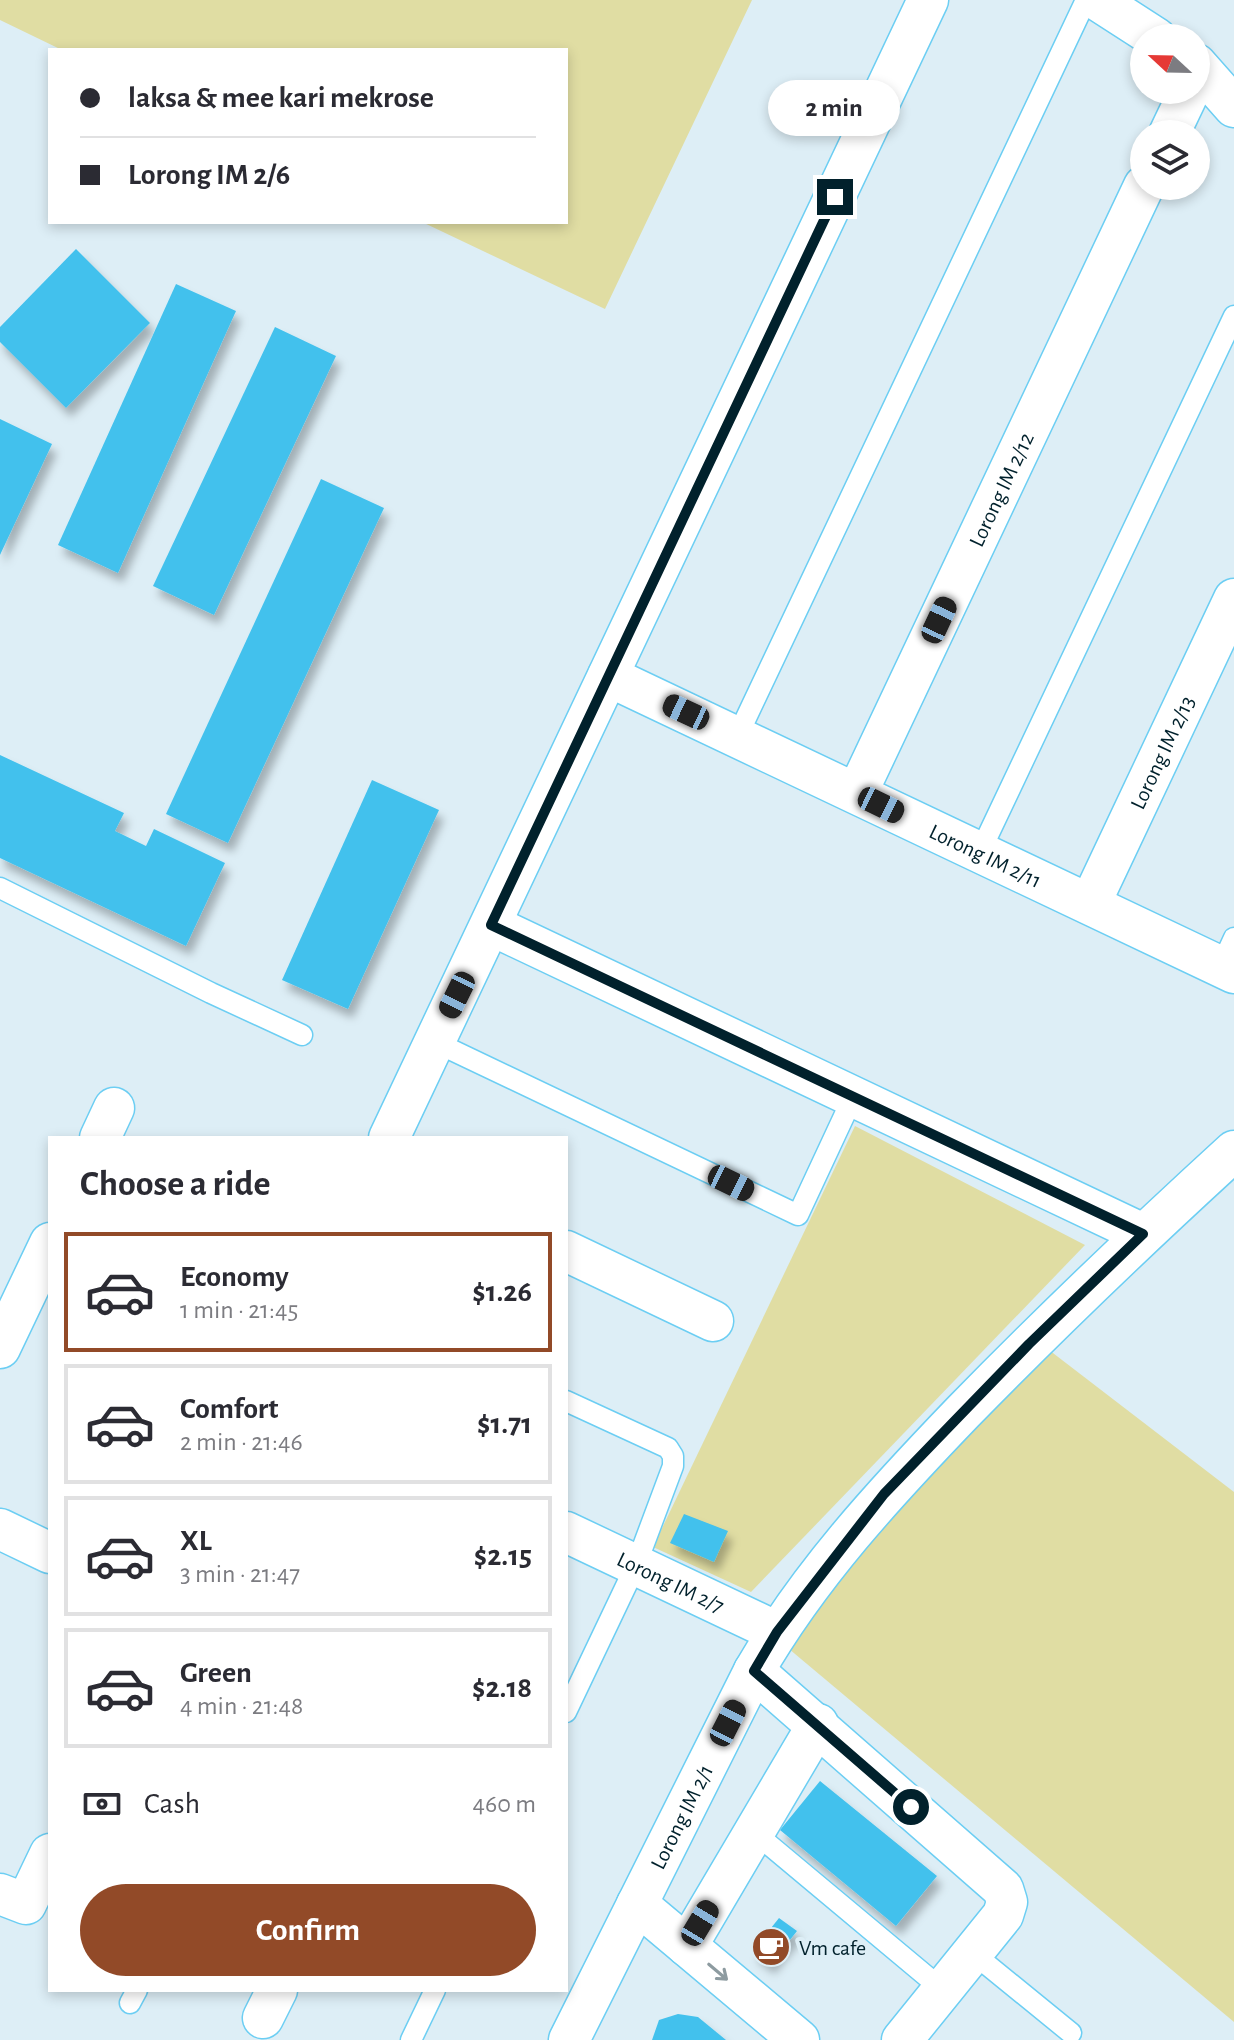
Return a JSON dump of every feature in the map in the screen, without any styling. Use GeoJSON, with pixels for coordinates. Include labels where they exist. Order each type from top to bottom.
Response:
{"type":"FeatureCollection","features":[{"type":"Feature","properties":{"kind":"street"},"geometry":{"type":"LineString","coordinates":[[390,1136],[928,0]]}},
{"type":"Feature","properties":{"kind":"street"},"geometry":{"type":"LineString","coordinates":[[1097,0],[1134,24]]}},
{"type":"Feature","properties":{"kind":"street"},"geometry":{"type":"LineString","coordinates":[[1210,86],[1234,107]]}},
{"type":"Feature","properties":{"kind":"street","name":"Lorong IM 2/12"},"geometry":{"type":"LineString","coordinates":[[857,793],[1137,200]]}},
{"type":"Feature","properties":{"kind":"street","name":"Lorong IM 2/13"},"geometry":{"type":"LineString","coordinates":[[1090,904],[1234,599]]}},
{"type":"Feature","properties":{"kind":"street","name":"Lorong IM 2/11"},"geometry":{"type":"LineString","coordinates":[[608,676],[1090,904],[1230,959]]}},
{"type":"Feature","properties":{"kind":"street"},"geometry":{"type":"LineString","coordinates":[[491,925],[1143,1234]]}},
{"type":"Feature","properties":{"kind":"street","name":"Lorong IM 2/1"},"geometry":{"type":"LineString","coordinates":[[569,2040],[754,1671],[777,1632],[884,1494],[1029,1344],[1234,1151]]}},
{"type":"Feature","properties":{"kind":"street"},"geometry":{"type":"LineString","coordinates":[[0,1348],[48,1247]]}},
{"type":"Feature","properties":{"kind":"street"},"geometry":{"type":"LineString","coordinates":[[568,1252],[713,1321]]}},
{"type":"Feature","properties":{"kind":"street"},"geometry":{"type":"LineString","coordinates":[[0,1529],[48,1552]]}},
{"type":"Feature","properties":{"kind":"street","name":"Lorong IM 2/7"},"geometry":{"type":"LineString","coordinates":[[568,1533],[777,1632]]}},
{"type":"Feature","properties":{"kind":"street"},"geometry":{"type":"LineString","coordinates":[[754,1671],[1003,1889],[1007,1902],[1003,1915],[943,1990],[912,2036]]}},
{"type":"Feature","properties":{"kind":"street"},"geometry":{"type":"LineString","coordinates":[[687,1946],[818,1724]]}},
{"type":"Feature","properties":{"kind":"street"},"geometry":{"type":"LineString","coordinates":[[13,1899],[48,1856]]}},
{"type":"Feature","properties":{"kind":"street"},"geometry":{"type":"LineString","coordinates":[[637,1904],[799,2040]]}},
{"type":"Feature","properties":{"kind":"lane"},"geometry":{"type":"LineString","coordinates":[[737,737],[1086,0]]}},
{"type":"Feature","properties":{"kind":"lane"},"geometry":{"type":"LineString","coordinates":[[980,852],[1234,316]]}},
{"type":"Feature","properties":{"kind":"lane"},"geometry":{"type":"LineString","coordinates":[[0,888],[302,1035]]}},
{"type":"Feature","properties":{"kind":"lane"},"geometry":{"type":"LineString","coordinates":[[435,1042],[798,1215],[853,1097]]}},
{"type":"Feature","properties":{"kind":"lane"},"geometry":{"type":"LineString","coordinates":[[568,1402],[668,1448],[673,1456],[673,1466],[636,1565],[568,1708]]}},
{"type":"Feature","properties":{"kind":"lane"},"geometry":{"type":"LineString","coordinates":[[755,1833],[943,1990]]}},
{"type":"Feature","properties":{"kind":"lane"},"geometry":{"type":"LineString","coordinates":[[974,1954],[1071,2033]]}},
{"type":"Feature","properties":{"kind":"lane"},"geometry":{"type":"LineString","coordinates":[[411,2040],[434,1992]]}},
{"type":"Feature","properties":{"kind":"shaded area"},"geometry":{"type":"Polygon","coordinates":[[[0,0],[752,0],[605,309],[426,224],[568,224],[568,48],[58,48],[0,20],[0,0]]]}},
{"type":"Feature","properties":{"kind":"shaded area"},"geometry":{"type":"Polygon","coordinates":[[[855,1126],[1085,1245],[751,1592],[653,1547],[855,1126]]]}},
{"type":"Feature","properties":{"kind":"shaded area"},"geometry":{"type":"Polygon","coordinates":[[[1049,1350],[1234,1492],[1234,2022],[770,1633],[1049,1350]]]}},
{"type":"Feature","properties":{"kind":"building"},"geometry":{"type":"Polygon","coordinates":[[[76,249],[150,323],[66,408],[0,342],[0,327],[76,249]]]}},
{"type":"Feature","properties":{"kind":"building"},"geometry":{"type":"Polygon","coordinates":[[[176,284],[236,311],[118,573],[58,545],[176,284]]]}},
{"type":"Feature","properties":{"kind":"building"},"geometry":{"type":"Polygon","coordinates":[[[275,327],[336,356],[214,615],[153,586],[275,327]]]}},
{"type":"Feature","properties":{"kind":"building"},"geometry":{"type":"Polygon","coordinates":[[[0,419],[52,444],[0,555],[0,419]]]}},
{"type":"Feature","properties":{"kind":"building"},"geometry":{"type":"Polygon","coordinates":[[[321,479],[384,508],[228,843],[166,814],[321,479]]]}},
{"type":"Feature","properties":{"kind":"building"},"geometry":{"type":"Polygon","coordinates":[[[0,755],[124,813],[115,831],[146,846],[154,829],[225,863],[186,946],[0,858],[0,755]]]}},
{"type":"Feature","properties":{"kind":"building"},"geometry":{"type":"Polygon","coordinates":[[[372,780],[439,810],[348,1009],[282,980],[372,780]]]}},
{"type":"Feature","properties":{"kind":"building"},"geometry":{"type":"Polygon","coordinates":[[[684,1514],[728,1531],[714,1562],[670,1543],[684,1514]]]}},
{"type":"Feature","properties":{"kind":"building"},"geometry":{"type":"Polygon","coordinates":[[[820,1781],[937,1876],[896,1926],[780,1830],[820,1781]]]}},
{"type":"Feature","properties":{"kind":"building","name":"Vm cafe"},"geometry":{"type":"Polygon","coordinates":[[[779,1918],[797,1931],[770,1965],[752,1952],[779,1918]]]}},
{"type":"Feature","properties":{"kind":"building"},"geometry":{"type":"Polygon","coordinates":[[[678,2014],[698,2017],[726,2040],[652,2040],[659,2020],[678,2014]]]}},
{"type":"Feature","properties":{"kind":"place","name":"Vm cafe"},"geometry":{"type":"Point","coordinates":[771,1947]}},
{"type":"Feature","properties":{"kind":"route"},"geometry":{"type":"LineString","coordinates":[[835,197],[491,925],[1143,1234],[1029,1344],[884,1494],[777,1632],[754,1671],[911,1807]]}}]}
